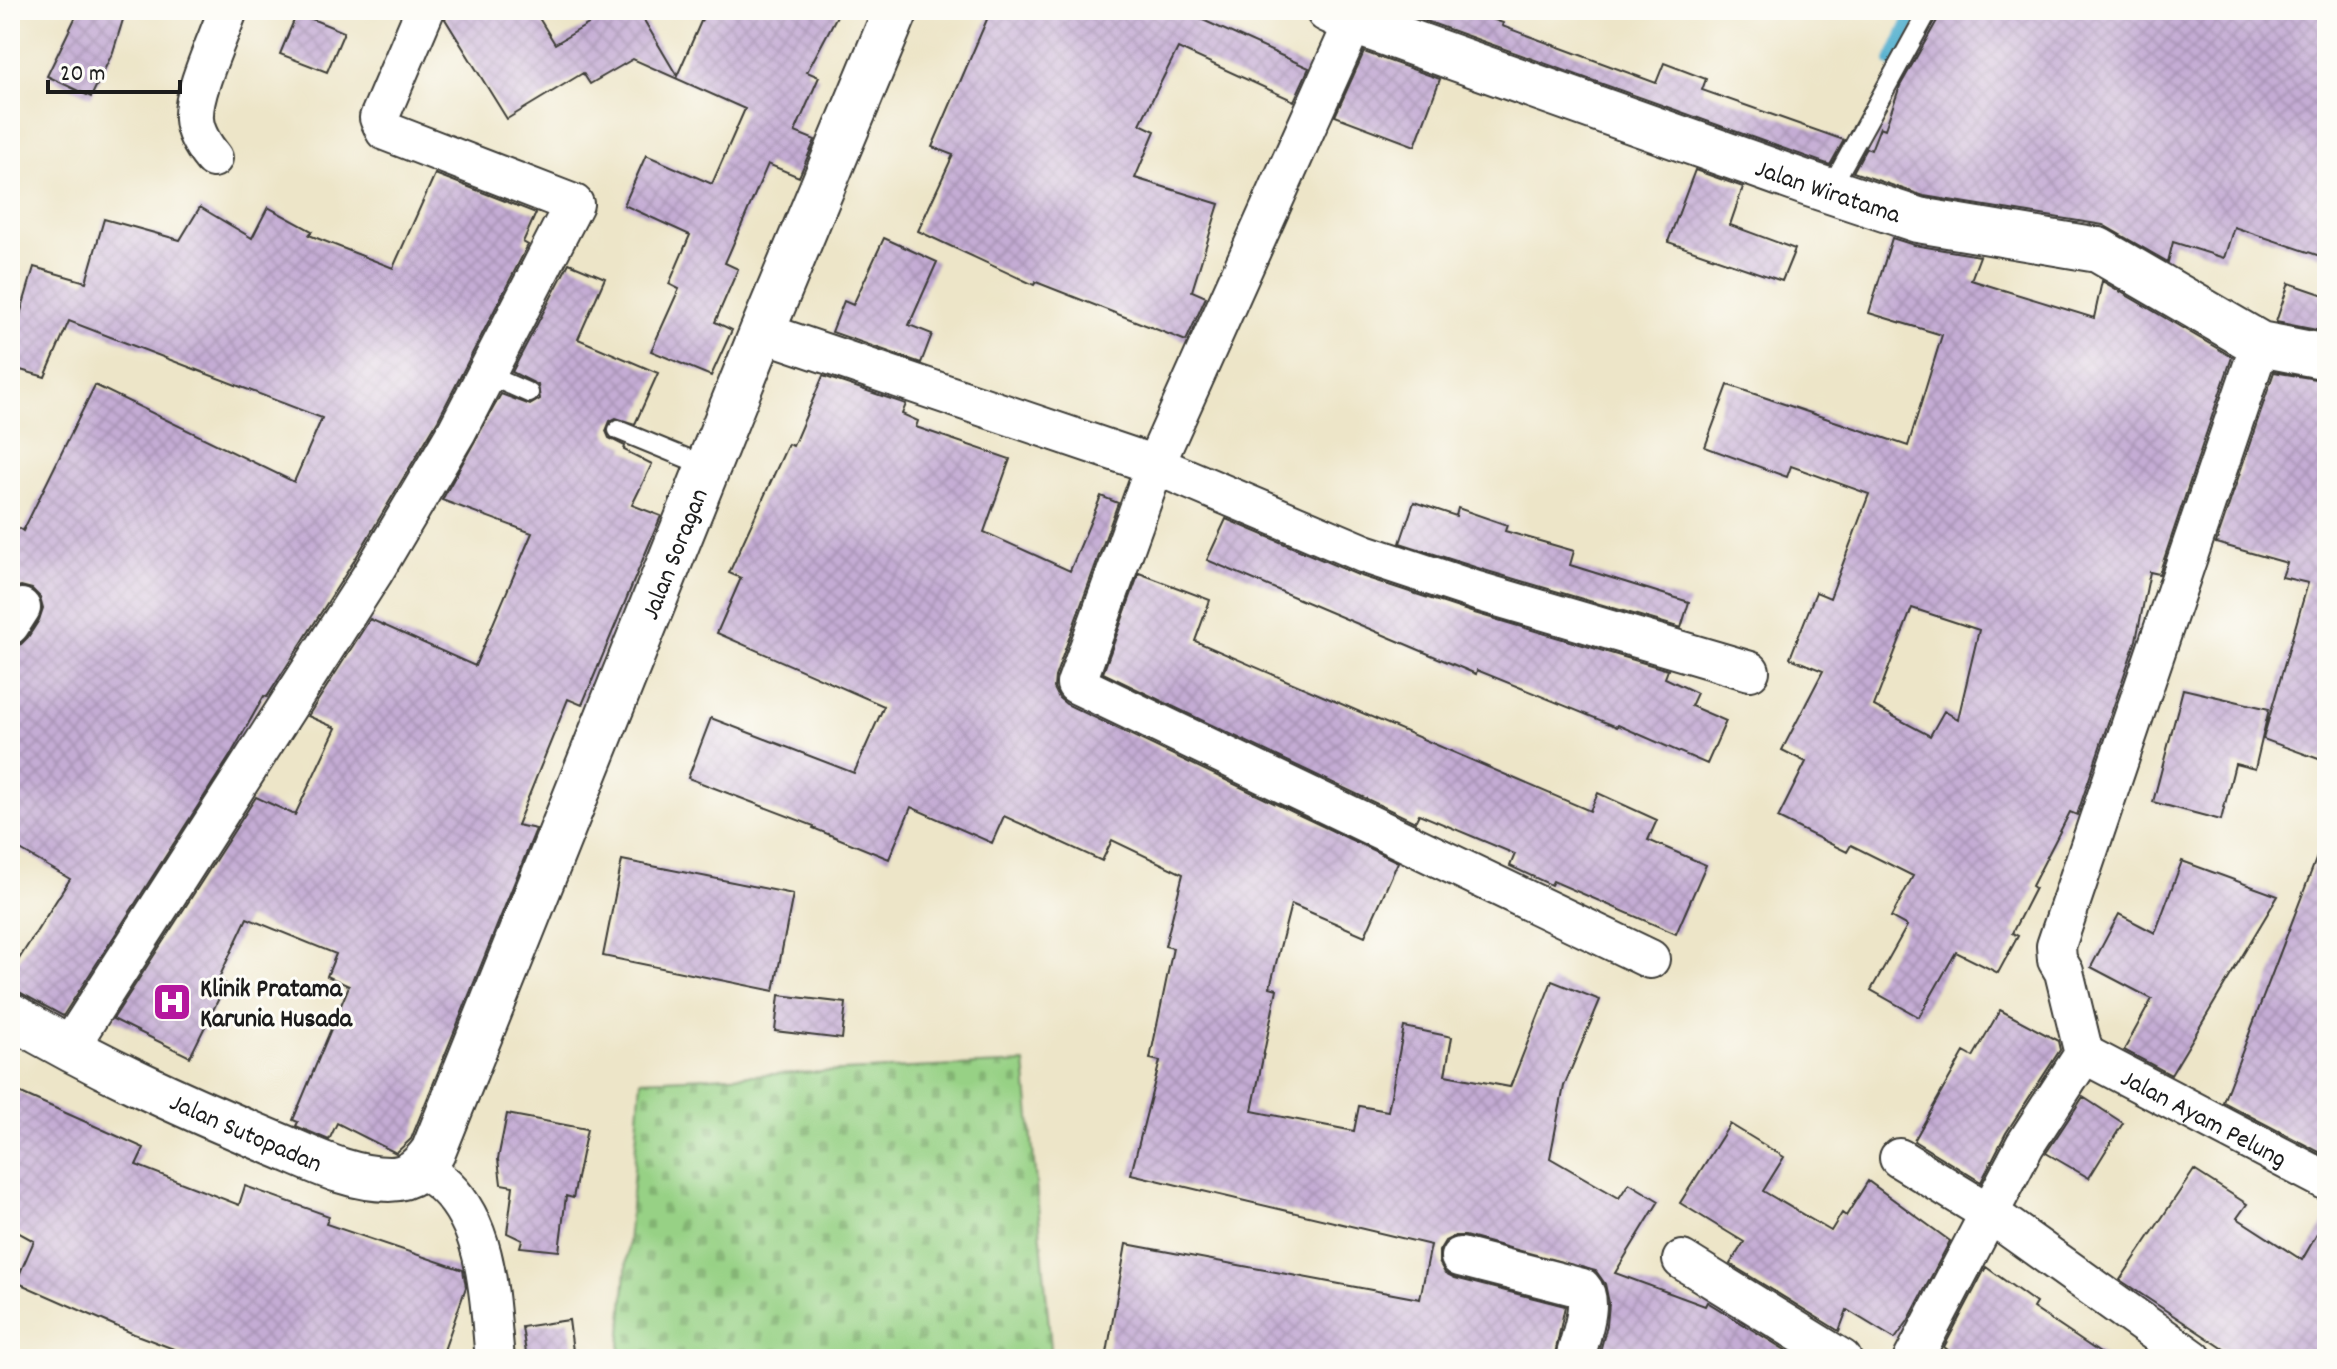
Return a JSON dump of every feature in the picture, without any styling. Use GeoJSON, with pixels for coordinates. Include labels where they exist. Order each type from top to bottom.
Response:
{"type":"FeatureCollection","features":[{"type":"Feature","properties":{"kind":"street"},"geometry":{"type":"LineString","coordinates":[[213,158],[201,144],[194,119],[198,94],[228,10]]}},
{"type":"Feature","properties":{"kind":"street"},"geometry":{"type":"LineString","coordinates":[[68,1049],[373,573],[457,431],[574,204],[385,131],[379,118],[425,10]]}},
{"type":"Feature","properties":{"kind":"street","name":"Jalan Soragan"},"geometry":{"type":"LineString","coordinates":[[421,1168],[433,1152],[762,332],[896,10]]}},
{"type":"Feature","properties":{"kind":"street"},"geometry":{"type":"LineString","coordinates":[[1347,14],[1155,465],[1076,684],[1650,959]]}},
{"type":"Feature","properties":{"kind":"street","name":"Jalan Wiratama"},"geometry":{"type":"LineString","coordinates":[[1347,14],[1829,191],[1918,220],[2098,250],[2260,344],[2327,357]]}},
{"type":"Feature","properties":{"kind":"street"},"geometry":{"type":"LineString","coordinates":[[762,332],[1155,465],[1365,554],[1477,591],[1750,671]]}},
{"type":"Feature","properties":{"kind":"street"},"geometry":{"type":"LineString","coordinates":[[1913,1359],[2025,1145],[2084,1054],[2064,972],[2057,960],[2056,946],[2260,344]]}},
{"type":"Feature","properties":{"kind":"street","name":"Jalan Sutopadan"},"geometry":{"type":"LineString","coordinates":[[10,1015],[68,1049],[182,1105],[340,1170],[391,1179],[405,1177],[421,1168]]}},
{"type":"Feature","properties":{"kind":"street","name":"Jalan Ayam Pelung"},"geometry":{"type":"LineString","coordinates":[[2084,1054],[2327,1181]]}},
{"type":"Feature","properties":{"kind":"street"},"geometry":{"type":"LineString","coordinates":[[1899,1158],[1989,1213],[2193,1359]]}},
{"type":"Feature","properties":{"kind":"street"},"geometry":{"type":"LineString","coordinates":[[421,1168],[447,1188],[469,1220],[484,1259],[495,1359]]}},
{"type":"Feature","properties":{"kind":"street"},"geometry":{"type":"LineString","coordinates":[[1460,1257],[1582,1288],[1589,1304],[1575,1359]]}},
{"type":"Feature","properties":{"kind":"street"},"geometry":{"type":"LineString","coordinates":[[1682,1260],[1842,1359]]}},
{"type":"Feature","properties":{"kind":"lane"},"geometry":{"type":"LineString","coordinates":[[1829,191],[1927,13]]}},
{"type":"Feature","properties":{"kind":"lane"},"geometry":{"type":"LineString","coordinates":[[486,374],[529,393]]}},
{"type":"Feature","properties":{"kind":"lane"},"geometry":{"type":"LineString","coordinates":[[618,430],[708,467]]}},
{"type":"Feature","properties":{"kind":"green space"},"geometry":{"type":"Polygon","coordinates":[[[1025,1063],[1052,1359],[619,1359],[641,1080],[1025,1063]]]}},
{"type":"Feature","properties":{"kind":"building"},"geometry":{"type":"Polygon","coordinates":[[[79,10],[126,10],[113,52],[91,97],[47,76],[79,10]]]}},
{"type":"Feature","properties":{"kind":"building"},"geometry":{"type":"Polygon","coordinates":[[[447,10],[534,10],[555,44],[612,10],[638,10],[677,76],[706,10],[840,10],[807,72],[819,77],[795,132],[815,140],[799,177],[768,164],[725,263],[738,269],[715,322],[732,330],[711,376],[651,351],[679,289],[669,284],[690,235],[624,205],[646,155],[712,184],[745,109],[633,59],[590,84],[583,73],[507,119],[445,19],[447,10]]]}},
{"type":"Feature","properties":{"kind":"building"},"geometry":{"type":"Polygon","coordinates":[[[991,10],[1197,10],[1194,16],[1309,68],[1294,101],[1178,48],[1140,124],[1155,131],[1135,178],[1219,204],[1192,291],[1206,297],[1186,341],[1036,282],[1034,285],[918,231],[953,155],[932,147],[991,10]]]}},
{"type":"Feature","properties":{"kind":"building"},"geometry":{"type":"Polygon","coordinates":[[[1395,10],[1468,10],[1503,23],[1502,26],[1656,83],[1664,63],[1706,79],[1702,90],[1844,140],[1830,165],[1395,10]]]}},
{"type":"Feature","properties":{"kind":"building"},"geometry":{"type":"Polygon","coordinates":[[[1938,10],[2327,10],[2327,236],[2320,256],[2234,227],[2224,258],[2173,242],[2168,262],[2103,225],[1924,196],[1853,172],[1866,148],[1871,150],[1880,127],[1885,129],[1900,86],[1938,19],[1938,10]]]}},
{"type":"Feature","properties":{"kind":"building"},"geometry":{"type":"Polygon","coordinates":[[[297,13],[344,32],[327,72],[280,54],[297,13]]]}},
{"type":"Feature","properties":{"kind":"building"},"geometry":{"type":"Polygon","coordinates":[[[1364,52],[1440,79],[1415,146],[1335,116],[1364,52]]]}},
{"type":"Feature","properties":{"kind":"building"},"geometry":{"type":"Polygon","coordinates":[[[1695,170],[1743,187],[1730,225],[1795,249],[1782,281],[1668,242],[1695,170]]]}},
{"type":"Feature","properties":{"kind":"building"},"geometry":{"type":"Polygon","coordinates":[[[435,174],[536,213],[523,242],[528,245],[438,420],[354,561],[267,697],[264,696],[230,756],[63,1016],[10,987],[10,973],[70,879],[10,844],[10,647],[21,644],[28,637],[43,608],[40,597],[32,589],[21,586],[10,589],[10,522],[23,531],[95,385],[294,482],[322,418],[69,321],[45,377],[10,367],[10,349],[34,267],[86,282],[104,219],[180,240],[200,207],[252,238],[268,207],[312,231],[309,235],[393,268],[435,174]]]}},
{"type":"Feature","properties":{"kind":"building"},"geometry":{"type":"Polygon","coordinates":[[[884,238],[937,262],[909,325],[932,334],[921,363],[832,332],[844,301],[853,305],[884,238]]]}},
{"type":"Feature","properties":{"kind":"building"},"geometry":{"type":"Polygon","coordinates":[[[1892,238],[1914,245],[1980,256],[1971,280],[2094,318],[2102,281],[2232,357],[2159,574],[2150,572],[2136,640],[2077,815],[2070,812],[2032,886],[2035,888],[2012,933],[2018,936],[1998,973],[1956,952],[1919,1017],[1871,990],[1907,926],[1891,917],[1913,876],[1851,845],[1847,852],[1778,818],[1806,762],[1782,750],[1823,671],[1790,658],[1816,592],[1830,598],[1869,494],[1791,466],[1787,477],[1705,447],[1728,385],[1908,446],[1942,335],[1869,313],[1892,238]],[[1912,608],[1874,706],[1930,736],[1944,711],[1958,719],[1979,630],[1912,608]]]}},
{"type":"Feature","properties":{"kind":"building"},"geometry":{"type":"Polygon","coordinates":[[[569,263],[605,278],[578,339],[658,373],[635,424],[616,418],[610,421],[606,431],[609,438],[625,446],[624,450],[652,464],[632,505],[661,516],[582,705],[568,699],[517,825],[536,829],[411,1139],[396,1153],[337,1123],[329,1140],[296,1126],[298,1122],[293,1120],[349,986],[327,976],[336,954],[247,918],[218,980],[226,984],[190,1057],[113,1019],[256,797],[295,815],[336,728],[308,716],[370,619],[475,666],[532,533],[442,500],[501,394],[530,405],[540,399],[538,385],[512,372],[569,263]]]}},
{"type":"Feature","properties":{"kind":"building"},"geometry":{"type":"Polygon","coordinates":[[[2289,283],[2327,296],[2327,332],[2276,322],[2289,283]]]}},
{"type":"Feature","properties":{"kind":"building"},"geometry":{"type":"Polygon","coordinates":[[[2274,372],[2327,381],[2327,762],[2263,739],[2308,583],[2282,577],[2287,563],[2216,543],[2274,372]]]}},
{"type":"Feature","properties":{"kind":"building"},"geometry":{"type":"Polygon","coordinates":[[[823,376],[906,404],[902,414],[918,421],[916,427],[1010,459],[984,532],[1070,571],[1101,496],[1118,503],[1055,677],[1054,688],[1066,704],[1398,862],[1365,936],[1291,904],[1270,987],[1277,989],[1252,1111],[1354,1131],[1359,1106],[1388,1111],[1404,1027],[1452,1037],[1445,1075],[1510,1087],[1552,981],[1600,1000],[1564,1086],[1550,1158],[1619,1198],[1629,1183],[1659,1201],[1615,1273],[1705,1306],[1707,1302],[1800,1359],[1598,1359],[1609,1303],[1605,1284],[1596,1271],[1465,1236],[1455,1236],[1445,1241],[1439,1251],[1439,1262],[1445,1273],[1565,1306],[1554,1359],[1106,1359],[1126,1244],[1420,1299],[1431,1245],[1131,1174],[1160,1061],[1150,1059],[1173,948],[1165,946],[1183,874],[1112,840],[1102,861],[1004,816],[992,843],[911,807],[889,859],[814,826],[688,778],[711,718],[854,773],[884,706],[717,633],[741,578],[729,573],[788,444],[793,446],[823,376]]]}},
{"type":"Feature","properties":{"kind":"building"},"geometry":{"type":"Polygon","coordinates":[[[1414,502],[1456,516],[1458,508],[1507,525],[1505,531],[1574,551],[1570,565],[1689,602],[1681,628],[1400,543],[1414,502]]]}},
{"type":"Feature","properties":{"kind":"building"},"geometry":{"type":"Polygon","coordinates":[[[1226,519],[1358,575],[1668,670],[1665,678],[1697,693],[1691,706],[1726,721],[1707,764],[1618,725],[1477,670],[1476,674],[1207,560],[1226,519]]]}},
{"type":"Feature","properties":{"kind":"building"},"geometry":{"type":"Polygon","coordinates":[[[1139,573],[1210,600],[1195,641],[1590,811],[1598,793],[1657,820],[1648,840],[1706,865],[1676,934],[1553,881],[1551,885],[1510,866],[1515,854],[1419,814],[1415,822],[1103,673],[1139,573]]]}},
{"type":"Feature","properties":{"kind":"building"},"geometry":{"type":"Polygon","coordinates":[[[2183,689],[2269,709],[2255,769],[2235,764],[2221,820],[2153,802],[2183,689]]]}},
{"type":"Feature","properties":{"kind":"building"},"geometry":{"type":"Polygon","coordinates":[[[2323,841],[2327,841],[2327,1136],[2321,1153],[2223,1102],[2323,841]]]}},
{"type":"Feature","properties":{"kind":"building"},"geometry":{"type":"Polygon","coordinates":[[[622,860],[793,894],[774,991],[603,956],[622,860]]]}},
{"type":"Feature","properties":{"kind":"building"},"geometry":{"type":"Polygon","coordinates":[[[2182,861],[2278,896],[2171,1075],[2124,1050],[2152,999],[2091,967],[2119,914],[2155,933],[2182,861]]]}},
{"type":"Feature","properties":{"kind":"building"},"geometry":{"type":"Polygon","coordinates":[[[779,995],[846,1003],[842,1039],[775,1031],[779,995]]]}},
{"type":"Feature","properties":{"kind":"building"},"geometry":{"type":"Polygon","coordinates":[[[2000,1010],[2058,1041],[2060,1050],[2006,1133],[1981,1182],[1914,1141],[1964,1052],[1973,1057],[2000,1010]]]}},
{"type":"Feature","properties":{"kind":"building"},"geometry":{"type":"Polygon","coordinates":[[[10,1088],[144,1148],[136,1165],[239,1205],[245,1186],[329,1216],[326,1224],[463,1270],[466,1287],[441,1359],[200,1359],[134,1334],[16,1282],[34,1241],[10,1228],[10,1088]]]}},
{"type":"Feature","properties":{"kind":"building"},"geometry":{"type":"Polygon","coordinates":[[[2083,1097],[2123,1123],[2089,1178],[2046,1153],[2083,1097]]]}},
{"type":"Feature","properties":{"kind":"building"},"geometry":{"type":"Polygon","coordinates":[[[507,1114],[587,1129],[573,1198],[566,1196],[559,1251],[520,1247],[522,1240],[507,1233],[513,1186],[501,1184],[498,1159],[507,1114]]]}},
{"type":"Feature","properties":{"kind":"building"},"geometry":{"type":"Polygon","coordinates":[[[1730,1124],[1784,1157],[1763,1191],[1831,1231],[1842,1213],[1846,1216],[1868,1181],[1950,1241],[1908,1321],[1895,1339],[1847,1310],[1839,1331],[1730,1264],[1744,1242],[1680,1203],[1730,1124]]]}},
{"type":"Feature","properties":{"kind":"building"},"geometry":{"type":"Polygon","coordinates":[[[2194,1170],[2247,1204],[2237,1218],[2302,1260],[2327,1217],[2327,1359],[2239,1359],[2120,1280],[2194,1170]]]}},
{"type":"Feature","properties":{"kind":"building"},"geometry":{"type":"Polygon","coordinates":[[[1986,1267],[2036,1303],[2033,1308],[2109,1359],[1960,1359],[1944,1347],[1986,1267]]]}},
{"type":"Feature","properties":{"kind":"building"},"geometry":{"type":"Polygon","coordinates":[[[569,1320],[574,1359],[527,1359],[522,1327],[569,1320]]]}},
{"type":"Feature","properties":{"kind":"waterway"},"geometry":{"type":"LineString","coordinates":[[1892,61],[1915,10]]}},
{"type":"Feature","properties":{"kind":"place","name":"Klinik Pratama Karunia Husada"},"geometry":{"type":"Point","coordinates":[172,1002]}}]}
